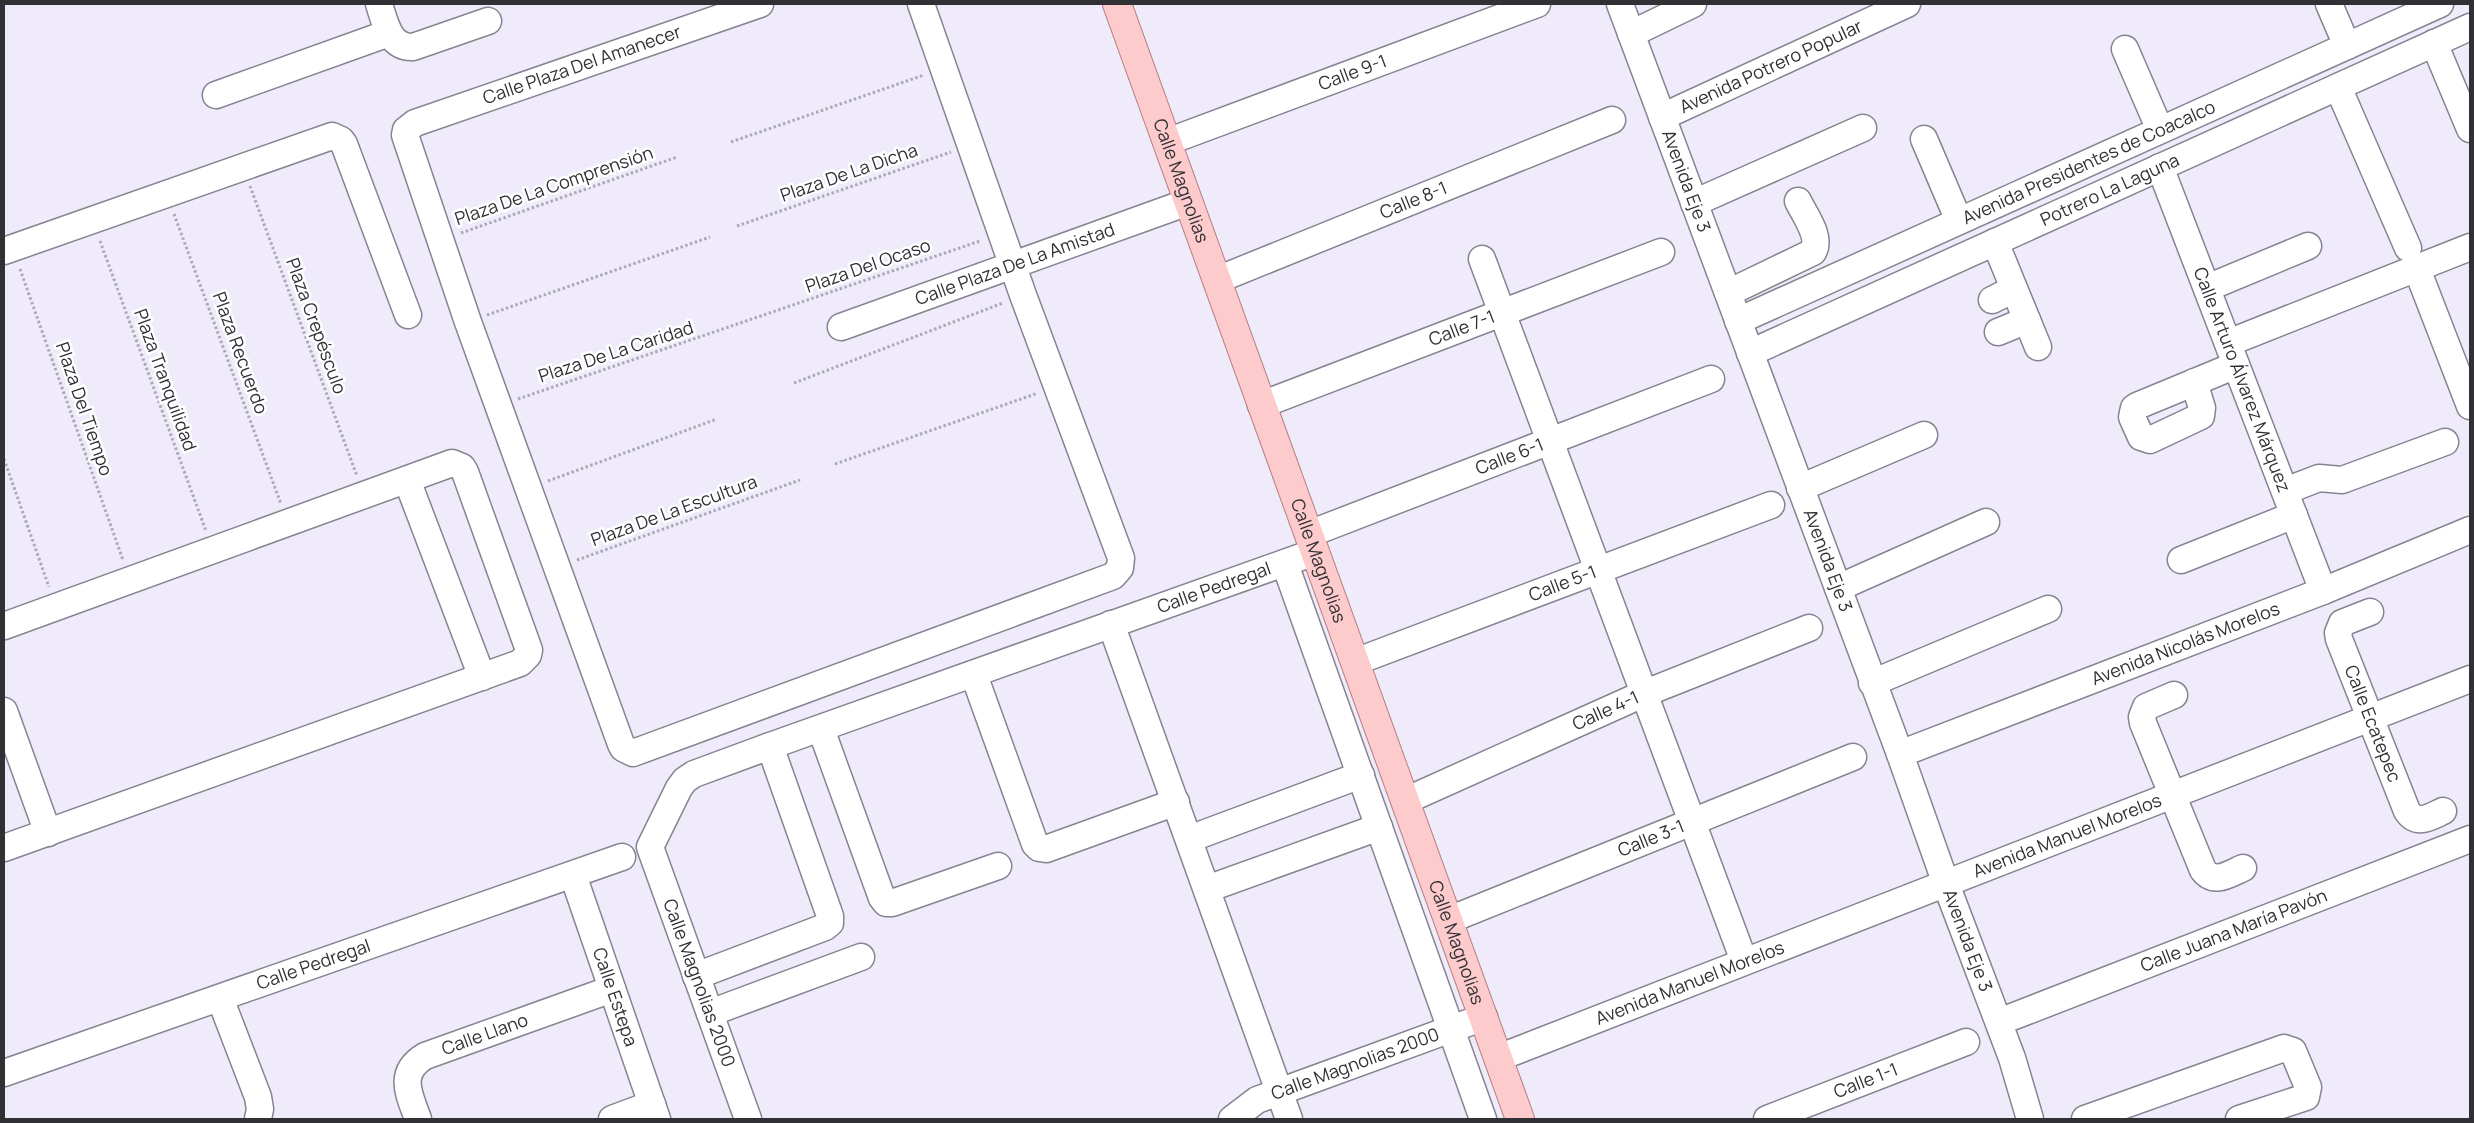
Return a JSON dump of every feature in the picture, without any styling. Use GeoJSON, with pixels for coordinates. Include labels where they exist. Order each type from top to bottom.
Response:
{"type":"FeatureCollection","features":[{"type":"Feature","properties":{"kind":"main road","name":"Calle Magnolias"},"geometry":{"type":"LineString","coordinates":[[1117,4],[1520,1119]]}},
{"type":"Feature","properties":{"kind":"street"},"geometry":{"type":"LineString","coordinates":[[379,4],[390,33],[399,45],[413,47],[488,21]]}},
{"type":"Feature","properties":{"kind":"street","name":"Calle Plaza Del Amanecer"},"geometry":{"type":"LineString","coordinates":[[439,240],[406,140],[406,130],[415,123],[760,4]]}},
{"type":"Feature","properties":{"kind":"street"},"geometry":{"type":"LineString","coordinates":[[439,240],[620,744],[628,752],[639,752],[1117,573],[1122,563],[1121,558],[1023,295],[921,4]]}},
{"type":"Feature","properties":{"kind":"street","name":"Calle 9-1"},"geometry":{"type":"LineString","coordinates":[[1166,142],[1537,4]]}},
{"type":"Feature","properties":{"kind":"street","name":"Avenida Eje 3"},"geometry":{"type":"LineString","coordinates":[[1620,4],[1900,754],[1946,884],[1999,1022],[2022,1087],[2030,1119]]}},
{"type":"Feature","properties":{"kind":"street"},"geometry":{"type":"LineString","coordinates":[[1630,34],[1694,4]]}},
{"type":"Feature","properties":{"kind":"street","name":"Avenida Potrero Popular"},"geometry":{"type":"LineString","coordinates":[[1662,117],[1907,4]]}},
{"type":"Feature","properties":{"kind":"street"},"geometry":{"type":"LineString","coordinates":[[2329,4],[2347,46]]}},
{"type":"Feature","properties":{"kind":"street","name":"Avenida Presidentes de Coacalco"},"geometry":{"type":"LineString","coordinates":[[1738,321],[2440,4]]}},
{"type":"Feature","properties":{"kind":"street","name":"Potrero La Laguna"},"geometry":{"type":"LineString","coordinates":[[1750,353],[2470,27]]}},
{"type":"Feature","properties":{"kind":"street"},"geometry":{"type":"LineString","coordinates":[[216,95],[390,33]]}},
{"type":"Feature","properties":{"kind":"street"},"geometry":{"type":"LineString","coordinates":[[2434,43],[2470,130]]}},
{"type":"Feature","properties":{"kind":"street"},"geometry":{"type":"LineString","coordinates":[[2125,49],[2160,130]]}},
{"type":"Feature","properties":{"kind":"street"},"geometry":{"type":"LineString","coordinates":[[2338,87],[2412,259],[2470,406]]}},
{"type":"Feature","properties":{"kind":"street","name":"Calle 8-1"},"geometry":{"type":"LineString","coordinates":[[1216,280],[1612,120]]}},
{"type":"Feature","properties":{"kind":"street"},"geometry":{"type":"LineString","coordinates":[[1694,203],[1863,128]]}},
{"type":"Feature","properties":{"kind":"street"},"geometry":{"type":"LineString","coordinates":[[8,249],[327,136],[332,136],[341,140],[408,315]]}},
{"type":"Feature","properties":{"kind":"street"},"geometry":{"type":"LineString","coordinates":[[1924,139],[1959,222]]}},
{"type":"Feature","properties":{"kind":"street","name":"Calle Arturo Álvarez Márquez"},"geometry":{"type":"LineString","coordinates":[[2160,167],[2323,591]]}},
{"type":"Feature","properties":{"kind":"street"},"geometry":{"type":"LineString","coordinates":[[1728,293],[1813,252],[1816,247],[1815,236],[1798,201]]}},
{"type":"Feature","properties":{"kind":"street","name":"Calle Plaza De La Amistad"},"geometry":{"type":"LineString","coordinates":[[841,327],[1188,202]]}},
{"type":"Feature","properties":{"kind":"street"},"geometry":{"type":"LineString","coordinates":[[1995,242],[2003,295],[2027,320],[2038,347]]}},
{"type":"Feature","properties":{"kind":"street"},"geometry":{"type":"LineString","coordinates":[[2206,288],[2308,246]]}},
{"type":"Feature","properties":{"kind":"street"},"geometry":{"type":"LineString","coordinates":[[2194,382],[2232,354],[2412,259],[2470,247]]}},
{"type":"Feature","properties":{"kind":"street","name":"Calle 7-1"},"geometry":{"type":"LineString","coordinates":[[1261,404],[1661,252]]}},
{"type":"Feature","properties":{"kind":"street"},"geometry":{"type":"LineString","coordinates":[[1482,259],[1744,961]]}},
{"type":"Feature","properties":{"kind":"street"},"geometry":{"type":"LineString","coordinates":[[1998,332],[2027,320]]}},
{"type":"Feature","properties":{"kind":"street","name":"Calle 6-1"},"geometry":{"type":"LineString","coordinates":[[1312,543],[1551,440],[1712,379]]}},
{"type":"Feature","properties":{"kind":"street"},"geometry":{"type":"LineString","coordinates":[[1800,488],[1924,435]]}},
{"type":"Feature","properties":{"kind":"street"},"geometry":{"type":"LineString","coordinates":[[2285,491],[2319,478],[2342,480],[2445,442]]}},
{"type":"Feature","properties":{"kind":"street"},"geometry":{"type":"LineString","coordinates":[[4,626],[452,463],[462,467],[465,472],[529,650],[528,655],[520,663],[4,848]]}},
{"type":"Feature","properties":{"kind":"street"},"geometry":{"type":"LineString","coordinates":[[407,480],[482,677]]}},
{"type":"Feature","properties":{"kind":"street","name":"Calle 5-1"},"geometry":{"type":"LineString","coordinates":[[1355,662],[1771,505]]}},
{"type":"Feature","properties":{"kind":"street"},"geometry":{"type":"LineString","coordinates":[[2181,560],[2294,515]]}},
{"type":"Feature","properties":{"kind":"street"},"geometry":{"type":"LineString","coordinates":[[1838,588],[1986,522]]}},
{"type":"Feature","properties":{"kind":"street","name":"Avenida Nicolás Morelos"},"geometry":{"type":"LineString","coordinates":[[1900,754],[2323,591],[2470,530]]}},
{"type":"Feature","properties":{"kind":"street","name":"Calle Pedregal"},"geometry":{"type":"LineString","coordinates":[[821,729],[1111,624],[1285,564],[1312,543]]}},
{"type":"Feature","properties":{"kind":"street"},"geometry":{"type":"LineString","coordinates":[[1285,564],[1483,1119]]}},
{"type":"Feature","properties":{"kind":"street"},"geometry":{"type":"LineString","coordinates":[[1872,683],[2048,609]]}},
{"type":"Feature","properties":{"kind":"street","name":"Calle Ecatepec"},"geometry":{"type":"LineString","coordinates":[[2370,612],[2342,623],[2338,633],[2370,719],[2410,816],[2421,820],[2443,811]]}},
{"type":"Feature","properties":{"kind":"street"},"geometry":{"type":"LineString","coordinates":[[1111,624],[1289,1119]]}},
{"type":"Feature","properties":{"kind":"street","name":"Calle 4-1"},"geometry":{"type":"LineString","coordinates":[[1405,801],[1643,694],[1809,628]]}},
{"type":"Feature","properties":{"kind":"street"},"geometry":{"type":"LineString","coordinates":[[974,675],[1035,844],[1040,848],[1046,849],[1176,802]]}},
{"type":"Feature","properties":{"kind":"street","name":"Avenida Manuel Morelos"},"geometry":{"type":"LineString","coordinates":[[1498,1058],[2470,679]]}},
{"type":"Feature","properties":{"kind":"street"},"geometry":{"type":"LineString","coordinates":[[2174,695],[2146,707],[2142,717],[2206,874],[2217,878],[2243,868]]}},
{"type":"Feature","properties":{"kind":"street"},"geometry":{"type":"LineString","coordinates":[[4,711],[48,833]]}},
{"type":"Feature","properties":{"kind":"street"},"geometry":{"type":"LineString","coordinates":[[696,976],[825,927],[830,923],[830,916],[770,746],[821,729],[882,898],[886,903],[892,903],[998,866]]}},
{"type":"Feature","properties":{"kind":"street","name":"Calle Magnolias 2000"},"geometry":{"type":"LineString","coordinates":[[748,1119],[650,847],[679,788],[685,780],[694,774],[770,746]]}},
{"type":"Feature","properties":{"kind":"street","name":"Calle 3-1"},"geometry":{"type":"LineString","coordinates":[[1449,920],[1853,757]]}},
{"type":"Feature","properties":{"kind":"street"},"geometry":{"type":"LineString","coordinates":[[1189,839],[1361,775]]}},
{"type":"Feature","properties":{"kind":"street"},"geometry":{"type":"LineString","coordinates":[[1207,889],[1379,827]]}},
{"type":"Feature","properties":{"kind":"street","name":"Calle Juana María Pavón"},"geometry":{"type":"LineString","coordinates":[[1999,1022],[2470,839]]}},
{"type":"Feature","properties":{"kind":"street","name":"Calle Pedregal"},"geometry":{"type":"LineString","coordinates":[[4,1073],[622,857]]}},
{"type":"Feature","properties":{"kind":"street","name":"Calle Estepa"},"geometry":{"type":"LineString","coordinates":[[573,875],[654,1112]]}},
{"type":"Feature","properties":{"kind":"street"},"geometry":{"type":"LineString","coordinates":[[710,1013],[861,957]]}},
{"type":"Feature","properties":{"kind":"street","name":"Calle Llano"},"geometry":{"type":"LineString","coordinates":[[418,1119],[407,1081],[409,1071],[416,1062],[425,1056],[612,989]]}},
{"type":"Feature","properties":{"kind":"street"},"geometry":{"type":"LineString","coordinates":[[220,998],[258,1097],[260,1108],[258,1119]]}},
{"type":"Feature","properties":{"kind":"street","name":"Calle Magnolias 2000"},"geometry":{"type":"LineString","coordinates":[[1232,1119],[1250,1104],[1484,1017]]}},
{"type":"Feature","properties":{"kind":"street","name":"Calle 1-1"},"geometry":{"type":"LineString","coordinates":[[1767,1119],[1966,1042]]}},
{"type":"Feature","properties":{"kind":"street"},"geometry":{"type":"LineString","coordinates":[[2085,1119],[2284,1048],[2293,1051],[2308,1087],[2308,1094],[2303,1099],[2239,1119]]}},
{"type":"Feature","properties":{"kind":"street"},"geometry":{"type":"LineString","coordinates":[[612,1119],[654,1112]]}},
{"type":"Feature","properties":{"kind":"path"},"geometry":{"type":"LineString","coordinates":[[731,142],[944,67]]}},
{"type":"Feature","properties":{"kind":"path","name":"Plaza De La Dicha"},"geometry":{"type":"LineString","coordinates":[[737,226],[971,145]]}},
{"type":"Feature","properties":{"kind":"path","name":"Plaza De La Comprensión"},"geometry":{"type":"LineString","coordinates":[[439,240],[677,157]]}},
{"type":"Feature","properties":{"kind":"path","name":"Plaza Crepésculo"},"geometry":{"type":"LineString","coordinates":[[243,166],[364,496]]}},
{"type":"Feature","properties":{"kind":"path","name":"Plaza Recuerdo"},"geometry":{"type":"LineString","coordinates":[[166,193],[289,523]]}},
{"type":"Feature","properties":{"kind":"path","name":"Plaza Tranquilidad"},"geometry":{"type":"LineString","coordinates":[[92,220],[214,550]]}},
{"type":"Feature","properties":{"kind":"path","name":"Plaza Del Ocaso"},"geometry":{"type":"LineString","coordinates":[[743,324],[1002,234]]}},
{"type":"Feature","properties":{"kind":"path"},"geometry":{"type":"LineString","coordinates":[[468,322],[710,237]]}},
{"type":"Feature","properties":{"kind":"path","name":"Plaza Del Tiempo"},"geometry":{"type":"LineString","coordinates":[[8,249],[130,580]]}},
{"type":"Feature","properties":{"kind":"path"},"geometry":{"type":"LineString","coordinates":[[794,383],[1023,295]]}},
{"type":"Feature","properties":{"kind":"path","name":"Plaza De La Caridad"},"geometry":{"type":"LineString","coordinates":[[498,406],[743,324]]}},
{"type":"Feature","properties":{"kind":"path"},"geometry":{"type":"LineString","coordinates":[[836,464],[1056,386]]}},
{"type":"Feature","properties":{"kind":"path"},"geometry":{"type":"LineString","coordinates":[[529,488],[717,419]]}},
{"type":"Feature","properties":{"kind":"path"},"geometry":{"type":"LineString","coordinates":[[4,459],[56,607]]}},
{"type":"Feature","properties":{"kind":"path","name":"Plaza De La Escultura"},"geometry":{"type":"LineString","coordinates":[[557,567],[800,480]]}}]}
